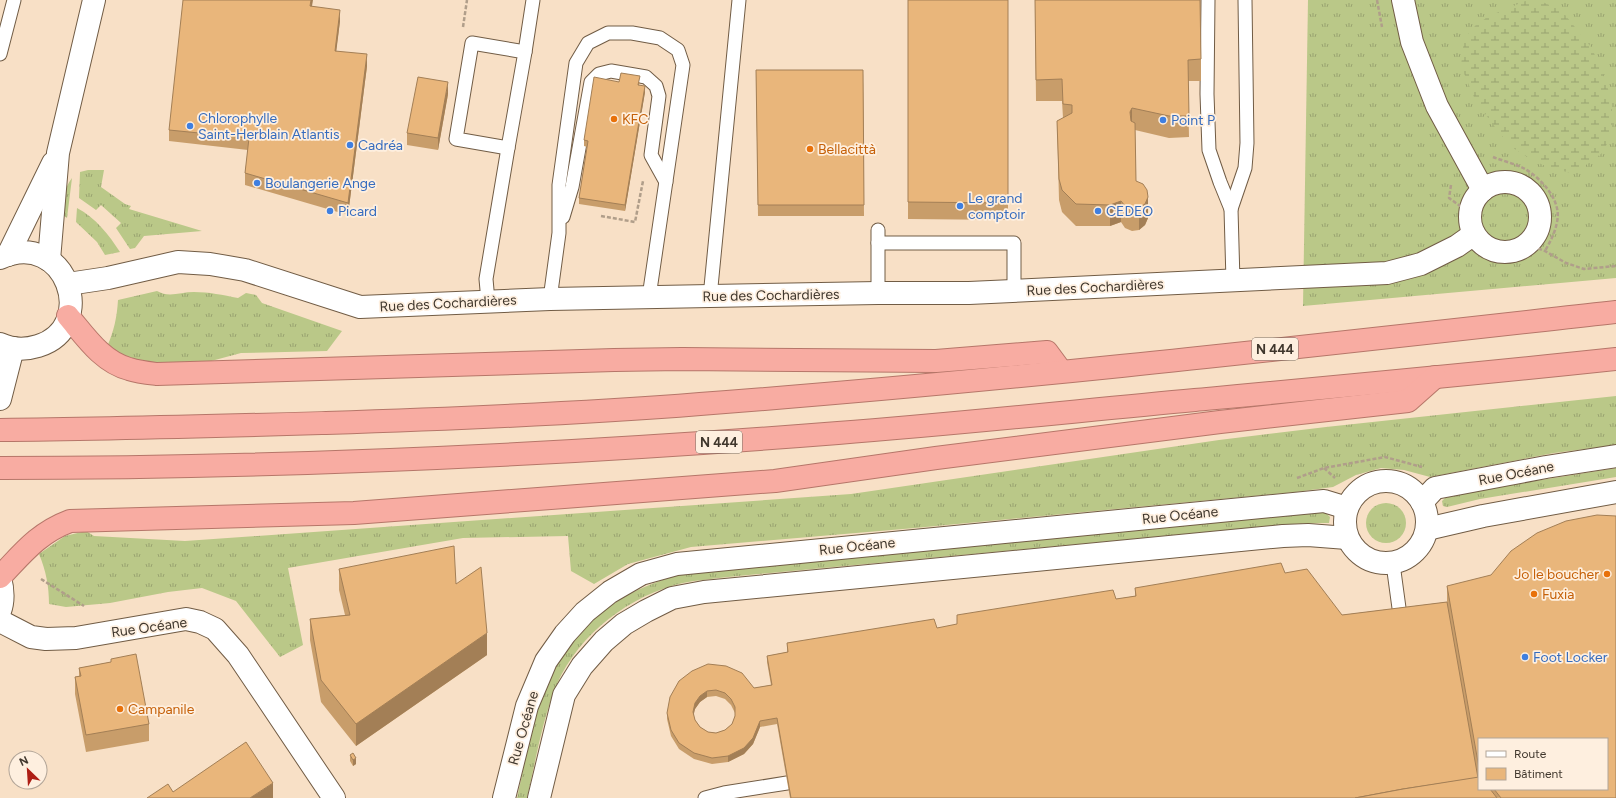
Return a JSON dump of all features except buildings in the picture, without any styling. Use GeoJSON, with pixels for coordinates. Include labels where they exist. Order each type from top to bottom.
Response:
{"type":"FeatureCollection","features":[{"type":"Feature","properties":{"kind":"highway","name":"N 444"},"geometry":{"type":"LineString","coordinates":[[0,430],[168,428],[438,419],[696,404],[832,393],[1061,371],[1616,312]]}},
{"type":"Feature","properties":{"kind":"highway"},"geometry":{"type":"LineString","coordinates":[[68,316],[96,349],[112,362],[128,369],[157,374],[637,359],[936,362],[1047,352],[1061,371]]}},
{"type":"Feature","properties":{"kind":"highway","name":"N 444"},"geometry":{"type":"LineString","coordinates":[[0,468],[97,468],[411,459],[682,444],[971,422],[1616,359]]}},
{"type":"Feature","properties":{"kind":"highway"},"geometry":{"type":"LineString","coordinates":[[0,578],[40,536],[57,526],[70,521],[354,513],[776,481],[936,458],[1213,422],[1408,401],[1435,377]]}},
{"type":"Feature","properties":{"kind":"street"},"geometry":{"type":"LineString","coordinates":[[49,260],[58,153],[94,0]]}},
{"type":"Feature","properties":{"kind":"street"},"geometry":{"type":"LineString","coordinates":[[1403,0],[1412,42],[1437,106],[1483,190]]}},
{"type":"Feature","properties":{"kind":"street"},"geometry":{"type":"LineString","coordinates":[[4,256],[58,153]]}},
{"type":"Feature","properties":{"kind":"street"},"geometry":{"type":"LineString","coordinates":[[1505,182],[1517,184],[1528,190],[1540,211],[1539,224],[1535,235],[1536,248],[1504,252],[1492,250],[1482,244],[1474,234],[1470,224],[1470,213],[1476,196],[1483,190],[1493,184],[1505,182]]}},
{"type":"Feature","properties":{"kind":"street","name":"Rue des Cochardières"},"geometry":{"type":"LineString","coordinates":[[68,284],[108,278],[178,262],[210,264],[245,270],[360,307],[550,299],[878,293],[969,293],[1387,273],[1421,264],[1457,246],[1474,234]]}},
{"type":"Feature","properties":{"kind":"street"},"geometry":{"type":"LineString","coordinates":[[2,393],[6,346],[23,349],[33,348],[51,340],[64,325],[71,305],[68,284],[63,275],[49,260],[39,255],[29,253],[4,256]]}},
{"type":"Feature","properties":{"kind":"street","name":"Rue Océane"},"geometry":{"type":"LineString","coordinates":[[1422,502],[1435,488],[1546,467],[1616,456]]}},
{"type":"Feature","properties":{"kind":"street"},"geometry":{"type":"LineString","coordinates":[[1390,480],[1403,484],[1414,492],[1422,502],[1427,515],[1427,529],[1417,550],[1408,557],[1393,564],[1371,561],[1360,555],[1347,538],[1344,520],[1346,508],[1354,495],[1364,486],[1377,481],[1390,480]]}},
{"type":"Feature","properties":{"kind":"street"},"geometry":{"type":"LineString","coordinates":[[1427,529],[1483,516],[1616,492]]}},
{"type":"Feature","properties":{"kind":"street","name":"Rue Océane"},"geometry":{"type":"LineString","coordinates":[[504,798],[527,706],[546,661],[564,634],[585,612],[610,592],[641,574],[677,564],[1324,501],[1346,508]]}},
{"type":"Feature","properties":{"kind":"street"},"geometry":{"type":"LineString","coordinates":[[539,798],[564,695],[582,666],[604,641],[624,624],[672,598],[704,592],[1275,537],[1308,536],[1347,538]]}},
{"type":"Feature","properties":{"kind":"street"},"geometry":{"type":"LineString","coordinates":[[0,578],[3,588],[3,598],[0,611]]}},
{"type":"Feature","properties":{"kind":"street","name":"Rue Océane"},"geometry":{"type":"LineString","coordinates":[[0,621],[31,637],[46,639],[76,638],[186,619],[200,622],[215,630],[238,656],[334,798]]}},
{"type":"Feature","properties":{"kind":"lane"},"geometry":{"type":"LineString","coordinates":[[0,54],[14,0]]}},
{"type":"Feature","properties":{"kind":"lane"},"geometry":{"type":"LineString","coordinates":[[488,302],[486,279],[533,0]]}},
{"type":"Feature","properties":{"kind":"lane"},"geometry":{"type":"LineString","coordinates":[[710,297],[739,0]]}},
{"type":"Feature","properties":{"kind":"lane"},"geometry":{"type":"LineString","coordinates":[[1208,0],[1207,94],[1209,150],[1231,209]]}},
{"type":"Feature","properties":{"kind":"lane"},"geometry":{"type":"LineString","coordinates":[[1233,281],[1231,209],[1245,168],[1247,143],[1245,0]]}},
{"type":"Feature","properties":{"kind":"lane"},"geometry":{"type":"LineString","coordinates":[[550,299],[559,233],[559,185],[576,63],[588,44],[608,33],[632,33],[660,38],[678,50],[683,64],[649,297]]}},
{"type":"Feature","properties":{"kind":"lane"},"geometry":{"type":"LineString","coordinates":[[508,148],[456,139],[472,43],[525,52]]}},
{"type":"Feature","properties":{"kind":"lane"},"geometry":{"type":"LineString","coordinates":[[559,233],[572,187],[591,82],[599,74],[611,71],[646,77],[656,86],[659,96],[651,155],[666,182]]}},
{"type":"Feature","properties":{"kind":"lane"},"geometry":{"type":"LineString","coordinates":[[878,293],[878,236],[1014,243],[1014,291]]}},
{"type":"Feature","properties":{"kind":"lane"},"geometry":{"type":"LineString","coordinates":[[1393,564],[1399,608]]}},
{"type":"Feature","properties":{"kind":"lane"},"geometry":{"type":"LineString","coordinates":[[705,798],[724,792],[787,783]]}},
{"type":"Feature","properties":{"kind":"path"},"geometry":{"type":"LineString","coordinates":[[1469,166],[1487,154],[1524,169],[1540,180],[1550,192],[1556,206],[1558,221],[1552,238],[1536,248]]}},
{"type":"Feature","properties":{"kind":"path"},"geometry":{"type":"LineString","coordinates":[[601,216],[635,222],[643,179]]}},
{"type":"Feature","properties":{"kind":"path"},"geometry":{"type":"LineString","coordinates":[[1536,248],[1566,263],[1584,269],[1616,266]]}},
{"type":"Feature","properties":{"kind":"path"},"geometry":{"type":"LineString","coordinates":[[41,579],[84,606]]}},
{"type":"Feature","properties":{"kind":"green space"},"geometry":{"type":"Polygon","coordinates":[[[1308,0],[1616,0],[1616,278],[1303,306],[1308,0]]]}},
{"type":"Feature","properties":{"kind":"green space"},"geometry":{"type":"Polygon","coordinates":[[[1528,0],[1536,0],[1562,11],[1591,47],[1601,68],[1612,101],[1612,135],[1602,153],[1591,162],[1571,173],[1547,167],[1513,148],[1476,102],[1461,66],[1464,39],[1475,26],[1489,16],[1528,0]]]}},
{"type":"Feature","properties":{"kind":"green space"},"geometry":{"type":"Polygon","coordinates":[[[88,170],[104,170],[101,187],[125,204],[131,206],[129,209],[202,231],[144,236],[135,248],[130,249],[116,228],[121,223],[101,205],[96,210],[79,198],[80,172],[88,170]]]}},
{"type":"Feature","properties":{"kind":"green space"},"geometry":{"type":"Polygon","coordinates":[[[72,178],[67,218],[63,215],[64,196],[72,178]]]}},
{"type":"Feature","properties":{"kind":"green space"},"geometry":{"type":"Polygon","coordinates":[[[77,208],[102,227],[120,252],[105,255],[97,242],[76,222],[77,208]]]}},
{"type":"Feature","properties":{"kind":"green space"},"geometry":{"type":"Polygon","coordinates":[[[157,291],[166,294],[194,292],[238,298],[246,293],[256,295],[262,303],[342,331],[327,351],[241,353],[200,364],[155,365],[130,361],[107,347],[115,324],[118,300],[157,291]]]}},
{"type":"Feature","properties":{"kind":"green space"},"geometry":{"type":"Polygon","coordinates":[[[1616,396],[1616,445],[1554,453],[1430,477],[1404,470],[1381,468],[1356,475],[1333,487],[1296,492],[915,528],[691,547],[628,564],[594,584],[571,571],[568,536],[463,538],[288,568],[303,645],[280,657],[236,601],[202,588],[168,592],[110,603],[66,607],[49,604],[47,579],[39,554],[65,536],[86,531],[94,536],[185,541],[851,494],[1219,440],[1616,396]]]}},
{"type":"Feature","properties":{"kind":"green space"},"geometry":{"type":"Polygon","coordinates":[[[1616,468],[1616,477],[1480,499],[1447,507],[1443,506],[1442,501],[1445,498],[1472,491],[1616,468]]]}},
{"type":"Feature","properties":{"kind":"green space"},"geometry":{"type":"Polygon","coordinates":[[[1386,503],[1394,505],[1400,509],[1404,515],[1406,523],[1404,531],[1400,537],[1394,541],[1386,543],[1378,541],[1372,537],[1368,531],[1366,523],[1368,515],[1372,509],[1378,505],[1386,503]]]}},
{"type":"Feature","properties":{"kind":"green space"},"geometry":{"type":"Polygon","coordinates":[[[1303,513],[1326,513],[1330,517],[1329,523],[1291,524],[728,577],[688,582],[663,589],[644,597],[608,619],[579,649],[567,666],[557,684],[547,712],[527,798],[517,798],[538,705],[554,669],[567,648],[582,630],[599,614],[639,589],[661,580],[686,573],[1303,513]]]}},
{"type":"Feature","properties":{"kind":"place","name":"KFC"},"geometry":{"type":"Point","coordinates":[614,119]}},
{"type":"Feature","properties":{"kind":"place","name":"Point P"},"geometry":{"type":"Point","coordinates":[1163,120]}},
{"type":"Feature","properties":{"kind":"place","name":"Chlorophylle Saint-Herblain Atlantis"},"geometry":{"type":"Point","coordinates":[190,126]}},
{"type":"Feature","properties":{"kind":"place","name":"Cadréa"},"geometry":{"type":"Point","coordinates":[350,145]}},
{"type":"Feature","properties":{"kind":"place","name":"Bellacittà"},"geometry":{"type":"Point","coordinates":[810,149]}},
{"type":"Feature","properties":{"kind":"place","name":"Boulangerie Ange"},"geometry":{"type":"Point","coordinates":[257,183]}},
{"type":"Feature","properties":{"kind":"place","name":"Le grand comptoir"},"geometry":{"type":"Point","coordinates":[960,206]}},
{"type":"Feature","properties":{"kind":"place","name":"Picard"},"geometry":{"type":"Point","coordinates":[330,211]}},
{"type":"Feature","properties":{"kind":"place","name":"CEDEO"},"geometry":{"type":"Point","coordinates":[1098,211]}},
{"type":"Feature","properties":{"kind":"place","name":"Jo le boucher"},"geometry":{"type":"Point","coordinates":[1607,574]}},
{"type":"Feature","properties":{"kind":"place","name":"Fuxia"},"geometry":{"type":"Point","coordinates":[1534,594]}},
{"type":"Feature","properties":{"kind":"place","name":"Foot Locker"},"geometry":{"type":"Point","coordinates":[1525,657]}},
{"type":"Feature","properties":{"kind":"place","name":"Campanile"},"geometry":{"type":"Point","coordinates":[120,709]}}]}
